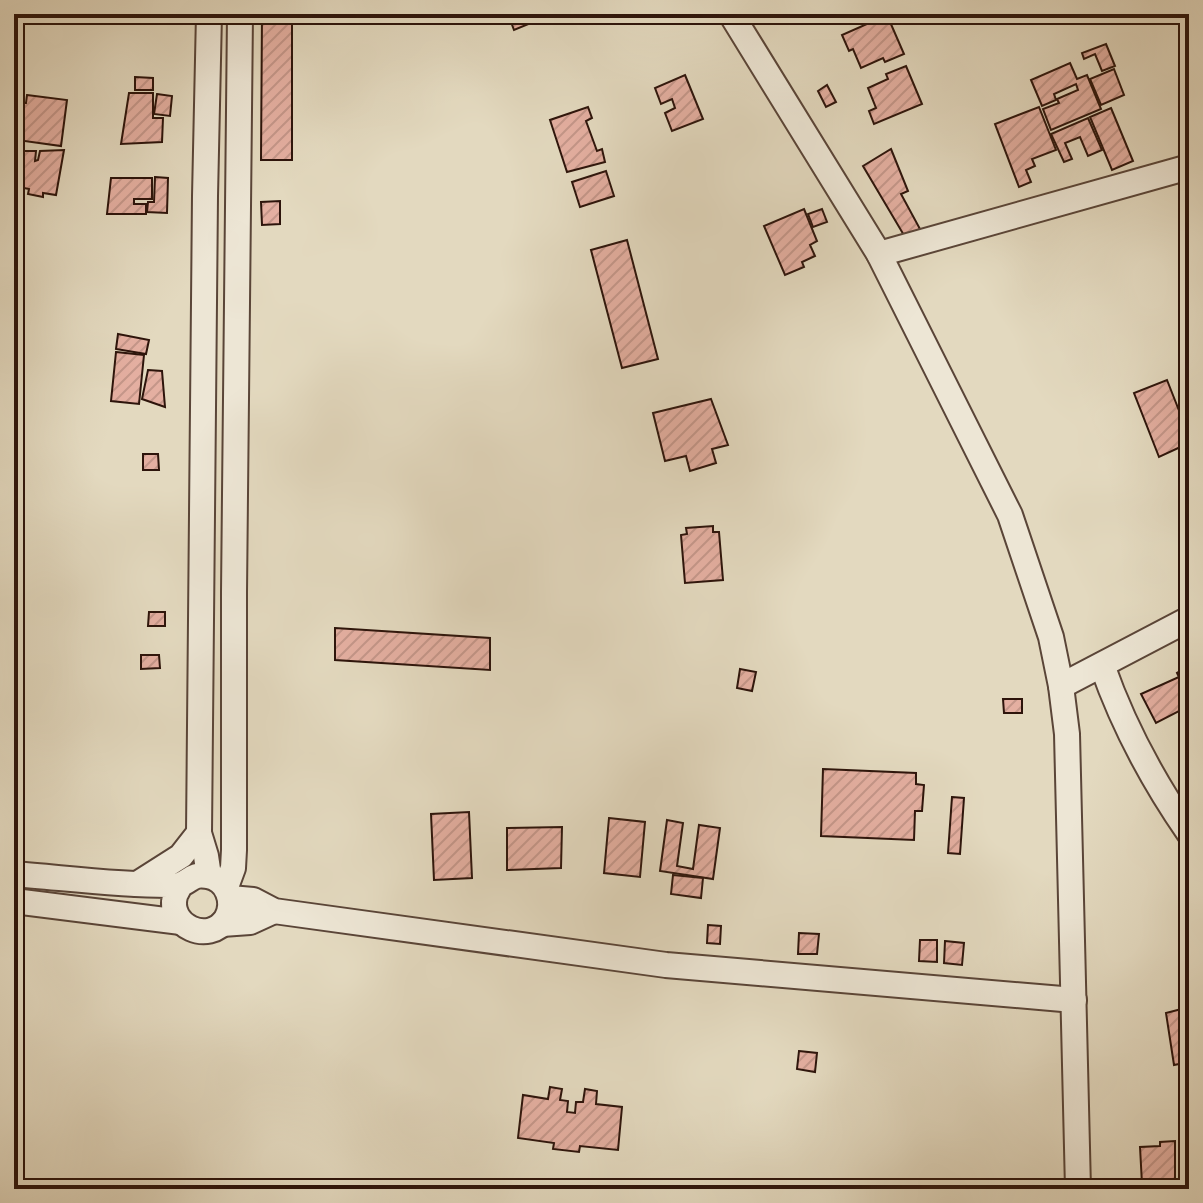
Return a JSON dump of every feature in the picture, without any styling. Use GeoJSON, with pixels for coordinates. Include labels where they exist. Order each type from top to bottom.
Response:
{"type":"FeatureCollection","features":[{"type":"Feature","properties":{"kind":"street"},"geometry":{"type":"LineString","coordinates":[[14,901],[181,922],[197,931],[206,932],[222,924],[228,916],[222,887],[206,856],[199,833],[209,14]]}},
{"type":"Feature","properties":{"kind":"street"},"geometry":{"type":"LineString","coordinates":[[222,887],[233,868],[234,850],[240,14]]}},
{"type":"Feature","properties":{"kind":"street"},"geometry":{"type":"LineString","coordinates":[[731,14],[879,254],[1010,515],[1051,637],[1067,734],[1078,1189]]}},
{"type":"Feature","properties":{"kind":"street"},"geometry":{"type":"LineString","coordinates":[[879,254],[1189,167]]}},
{"type":"Feature","properties":{"kind":"street"},"geometry":{"type":"LineString","coordinates":[[1061,686],[1189,619]]}},
{"type":"Feature","properties":{"kind":"street"},"geometry":{"type":"LineString","coordinates":[[1102,665],[1115,703],[1168,802],[1189,833]]}},
{"type":"Feature","properties":{"kind":"street"},"geometry":{"type":"LineString","coordinates":[[136,885],[181,856],[199,833]]}},
{"type":"Feature","properties":{"kind":"street"},"geometry":{"type":"LineString","coordinates":[[14,874],[136,885],[180,885]]}},
{"type":"Feature","properties":{"kind":"street"},"geometry":{"type":"LineString","coordinates":[[181,922],[175,910],[175,897],[180,885],[198,875],[274,911],[666,965],[1074,1000]]}},
{"type":"Feature","properties":{"kind":"street"},"geometry":{"type":"LineString","coordinates":[[222,924],[250,922],[274,911]]}},
{"type":"Feature","properties":{"kind":"building"},"geometry":{"type":"Polygon","coordinates":[[[262,14],[292,14],[292,160],[261,160],[262,14]]]}},
{"type":"Feature","properties":{"kind":"building"},"geometry":{"type":"Polygon","coordinates":[[[508,14],[547,14],[548,16],[514,30],[508,14]]]}},
{"type":"Feature","properties":{"kind":"building"},"geometry":{"type":"Polygon","coordinates":[[[887,15],[904,54],[885,62],[883,58],[861,68],[853,49],[849,51],[842,35],[887,15]]]}},
{"type":"Feature","properties":{"kind":"building"},"geometry":{"type":"Polygon","coordinates":[[[1106,44],[1115,66],[1102,71],[1095,54],[1084,59],[1082,53],[1106,44]]]}},
{"type":"Feature","properties":{"kind":"building"},"geometry":{"type":"Polygon","coordinates":[[[1070,63],[1077,79],[1087,75],[1101,109],[1051,130],[1043,109],[1078,90],[1076,84],[1054,94],[1056,100],[1042,106],[1031,80],[1070,63]]]}},
{"type":"Feature","properties":{"kind":"building"},"geometry":{"type":"Polygon","coordinates":[[[906,66],[922,104],[874,124],[869,111],[876,108],[868,88],[888,79],[886,74],[906,66]]]}},
{"type":"Feature","properties":{"kind":"building"},"geometry":{"type":"Polygon","coordinates":[[[1114,69],[1124,95],[1101,105],[1090,79],[1114,69]]]}},
{"type":"Feature","properties":{"kind":"building"},"geometry":{"type":"Polygon","coordinates":[[[685,75],[703,119],[672,131],[665,113],[675,108],[672,99],[661,104],[655,88],[685,75]]]}},
{"type":"Feature","properties":{"kind":"building"},"geometry":{"type":"Polygon","coordinates":[[[135,77],[153,78],[153,90],[135,90],[135,77]]]}},
{"type":"Feature","properties":{"kind":"building"},"geometry":{"type":"Polygon","coordinates":[[[827,85],[836,102],[826,107],[818,91],[827,85]]]}},
{"type":"Feature","properties":{"kind":"building"},"geometry":{"type":"Polygon","coordinates":[[[129,93],[153,93],[153,118],[163,118],[162,142],[121,144],[129,93]]]}},
{"type":"Feature","properties":{"kind":"building"},"geometry":{"type":"Polygon","coordinates":[[[157,94],[172,96],[170,116],[154,114],[157,94]]]}},
{"type":"Feature","properties":{"kind":"building"},"geometry":{"type":"Polygon","coordinates":[[[27,95],[67,100],[61,146],[17,140],[21,103],[26,103],[27,95]]]}},
{"type":"Feature","properties":{"kind":"building"},"geometry":{"type":"Polygon","coordinates":[[[588,107],[592,118],[586,121],[597,151],[602,149],[605,162],[567,172],[550,120],[588,107]]]}},
{"type":"Feature","properties":{"kind":"building"},"geometry":{"type":"Polygon","coordinates":[[[1039,107],[1056,150],[1032,159],[1035,166],[1026,170],[1031,182],[1019,187],[995,124],[1039,107]]]}},
{"type":"Feature","properties":{"kind":"building"},"geometry":{"type":"Polygon","coordinates":[[[1111,108],[1133,161],[1112,170],[1090,117],[1111,108]]]}},
{"type":"Feature","properties":{"kind":"building"},"geometry":{"type":"Polygon","coordinates":[[[1088,118],[1102,150],[1088,156],[1080,137],[1065,143],[1072,159],[1064,162],[1051,134],[1088,118]]]}},
{"type":"Feature","properties":{"kind":"building"},"geometry":{"type":"Polygon","coordinates":[[[891,149],[908,191],[901,194],[920,229],[905,237],[863,166],[891,149]]]}},
{"type":"Feature","properties":{"kind":"building"},"geometry":{"type":"Polygon","coordinates":[[[64,150],[56,195],[43,193],[43,197],[28,194],[29,189],[14,186],[19,151],[36,151],[35,161],[40,151],[64,150]]]}},
{"type":"Feature","properties":{"kind":"building"},"geometry":{"type":"Polygon","coordinates":[[[606,171],[614,196],[580,207],[572,182],[606,171]]]}},
{"type":"Feature","properties":{"kind":"building"},"geometry":{"type":"Polygon","coordinates":[[[155,177],[168,178],[167,213],[147,212],[148,202],[154,202],[155,177]]]}},
{"type":"Feature","properties":{"kind":"building"},"geometry":{"type":"Polygon","coordinates":[[[111,178],[152,178],[152,199],[134,199],[134,204],[146,204],[146,214],[107,214],[111,178]]]}},
{"type":"Feature","properties":{"kind":"building"},"geometry":{"type":"Polygon","coordinates":[[[280,201],[280,224],[262,225],[261,202],[280,201]]]}},
{"type":"Feature","properties":{"kind":"building"},"geometry":{"type":"Polygon","coordinates":[[[804,209],[817,241],[810,245],[815,256],[802,262],[804,267],[785,275],[764,226],[804,209]]]}},
{"type":"Feature","properties":{"kind":"building"},"geometry":{"type":"Polygon","coordinates":[[[822,209],[827,222],[813,227],[808,214],[822,209]]]}},
{"type":"Feature","properties":{"kind":"building"},"geometry":{"type":"Polygon","coordinates":[[[627,240],[658,359],[622,368],[591,250],[627,240]]]}},
{"type":"Feature","properties":{"kind":"building"},"geometry":{"type":"Polygon","coordinates":[[[118,334],[149,340],[146,354],[116,349],[118,334]]]}},
{"type":"Feature","properties":{"kind":"building"},"geometry":{"type":"Polygon","coordinates":[[[116,352],[144,355],[139,404],[111,401],[116,352]]]}},
{"type":"Feature","properties":{"kind":"building"},"geometry":{"type":"Polygon","coordinates":[[[148,370],[162,371],[165,407],[142,399],[148,370]]]}},
{"type":"Feature","properties":{"kind":"building"},"geometry":{"type":"Polygon","coordinates":[[[1167,380],[1189,443],[1159,457],[1134,393],[1167,380]]]}},
{"type":"Feature","properties":{"kind":"building"},"geometry":{"type":"Polygon","coordinates":[[[711,399],[728,445],[712,449],[716,463],[690,471],[686,456],[665,461],[653,413],[711,399]]]}},
{"type":"Feature","properties":{"kind":"building"},"geometry":{"type":"Polygon","coordinates":[[[143,454],[158,454],[159,470],[143,470],[143,454]]]}},
{"type":"Feature","properties":{"kind":"building"},"geometry":{"type":"Polygon","coordinates":[[[713,526],[713,532],[719,532],[723,580],[685,583],[681,535],[687,534],[686,528],[713,526]]]}},
{"type":"Feature","properties":{"kind":"building"},"geometry":{"type":"Polygon","coordinates":[[[149,612],[165,612],[165,626],[148,626],[149,612]]]}},
{"type":"Feature","properties":{"kind":"building"},"geometry":{"type":"Polygon","coordinates":[[[335,628],[490,638],[490,670],[335,660],[335,628]]]}},
{"type":"Feature","properties":{"kind":"building"},"geometry":{"type":"Polygon","coordinates":[[[141,655],[159,655],[160,668],[141,669],[141,655]]]}},
{"type":"Feature","properties":{"kind":"building"},"geometry":{"type":"Polygon","coordinates":[[[1187,667],[1189,706],[1156,723],[1141,694],[1179,677],[1177,673],[1187,667]]]}},
{"type":"Feature","properties":{"kind":"building"},"geometry":{"type":"Polygon","coordinates":[[[740,669],[756,672],[752,691],[737,688],[740,669]]]}},
{"type":"Feature","properties":{"kind":"building"},"geometry":{"type":"Polygon","coordinates":[[[1003,699],[1022,699],[1022,713],[1004,713],[1003,699]]]}},
{"type":"Feature","properties":{"kind":"building"},"geometry":{"type":"Polygon","coordinates":[[[823,769],[916,773],[916,784],[924,785],[922,811],[915,811],[914,840],[821,836],[823,769]]]}},
{"type":"Feature","properties":{"kind":"building"},"geometry":{"type":"Polygon","coordinates":[[[952,797],[964,798],[960,854],[948,853],[952,797]]]}},
{"type":"Feature","properties":{"kind":"building"},"geometry":{"type":"Polygon","coordinates":[[[469,812],[472,878],[434,880],[431,814],[469,812]]]}},
{"type":"Feature","properties":{"kind":"building"},"geometry":{"type":"Polygon","coordinates":[[[609,818],[645,822],[640,877],[604,873],[609,818]]]}},
{"type":"Feature","properties":{"kind":"building"},"geometry":{"type":"Polygon","coordinates":[[[667,820],[683,823],[677,866],[693,869],[699,825],[720,828],[713,879],[660,871],[667,820]]]}},
{"type":"Feature","properties":{"kind":"building"},"geometry":{"type":"Polygon","coordinates":[[[562,827],[561,868],[507,870],[507,828],[562,827]]]}},
{"type":"Feature","properties":{"kind":"building"},"geometry":{"type":"Polygon","coordinates":[[[673,875],[703,878],[701,898],[671,894],[673,875]]]}},
{"type":"Feature","properties":{"kind":"building"},"geometry":{"type":"Polygon","coordinates":[[[708,925],[721,926],[720,944],[707,943],[708,925]]]}},
{"type":"Feature","properties":{"kind":"building"},"geometry":{"type":"Polygon","coordinates":[[[799,933],[819,934],[817,954],[798,954],[799,933]]]}},
{"type":"Feature","properties":{"kind":"building"},"geometry":{"type":"Polygon","coordinates":[[[920,940],[937,940],[937,962],[919,961],[920,940]]]}},
{"type":"Feature","properties":{"kind":"building"},"geometry":{"type":"Polygon","coordinates":[[[945,941],[964,943],[962,965],[944,963],[945,941]]]}},
{"type":"Feature","properties":{"kind":"building"},"geometry":{"type":"Polygon","coordinates":[[[1189,1007],[1189,1062],[1174,1065],[1166,1013],[1189,1007]]]}},
{"type":"Feature","properties":{"kind":"building"},"geometry":{"type":"Polygon","coordinates":[[[799,1051],[817,1053],[815,1072],[797,1069],[799,1051]]]}},
{"type":"Feature","properties":{"kind":"building"},"geometry":{"type":"Polygon","coordinates":[[[550,1087],[562,1089],[560,1100],[568,1101],[567,1112],[575,1113],[576,1102],[583,1102],[585,1089],[597,1091],[596,1104],[622,1107],[618,1150],[580,1146],[579,1152],[553,1149],[554,1143],[518,1138],[523,1095],[548,1099],[550,1087]]]}},
{"type":"Feature","properties":{"kind":"building"},"geometry":{"type":"Polygon","coordinates":[[[1175,1141],[1175,1189],[1153,1189],[1153,1183],[1142,1184],[1140,1147],[1175,1141]]]}}]}
